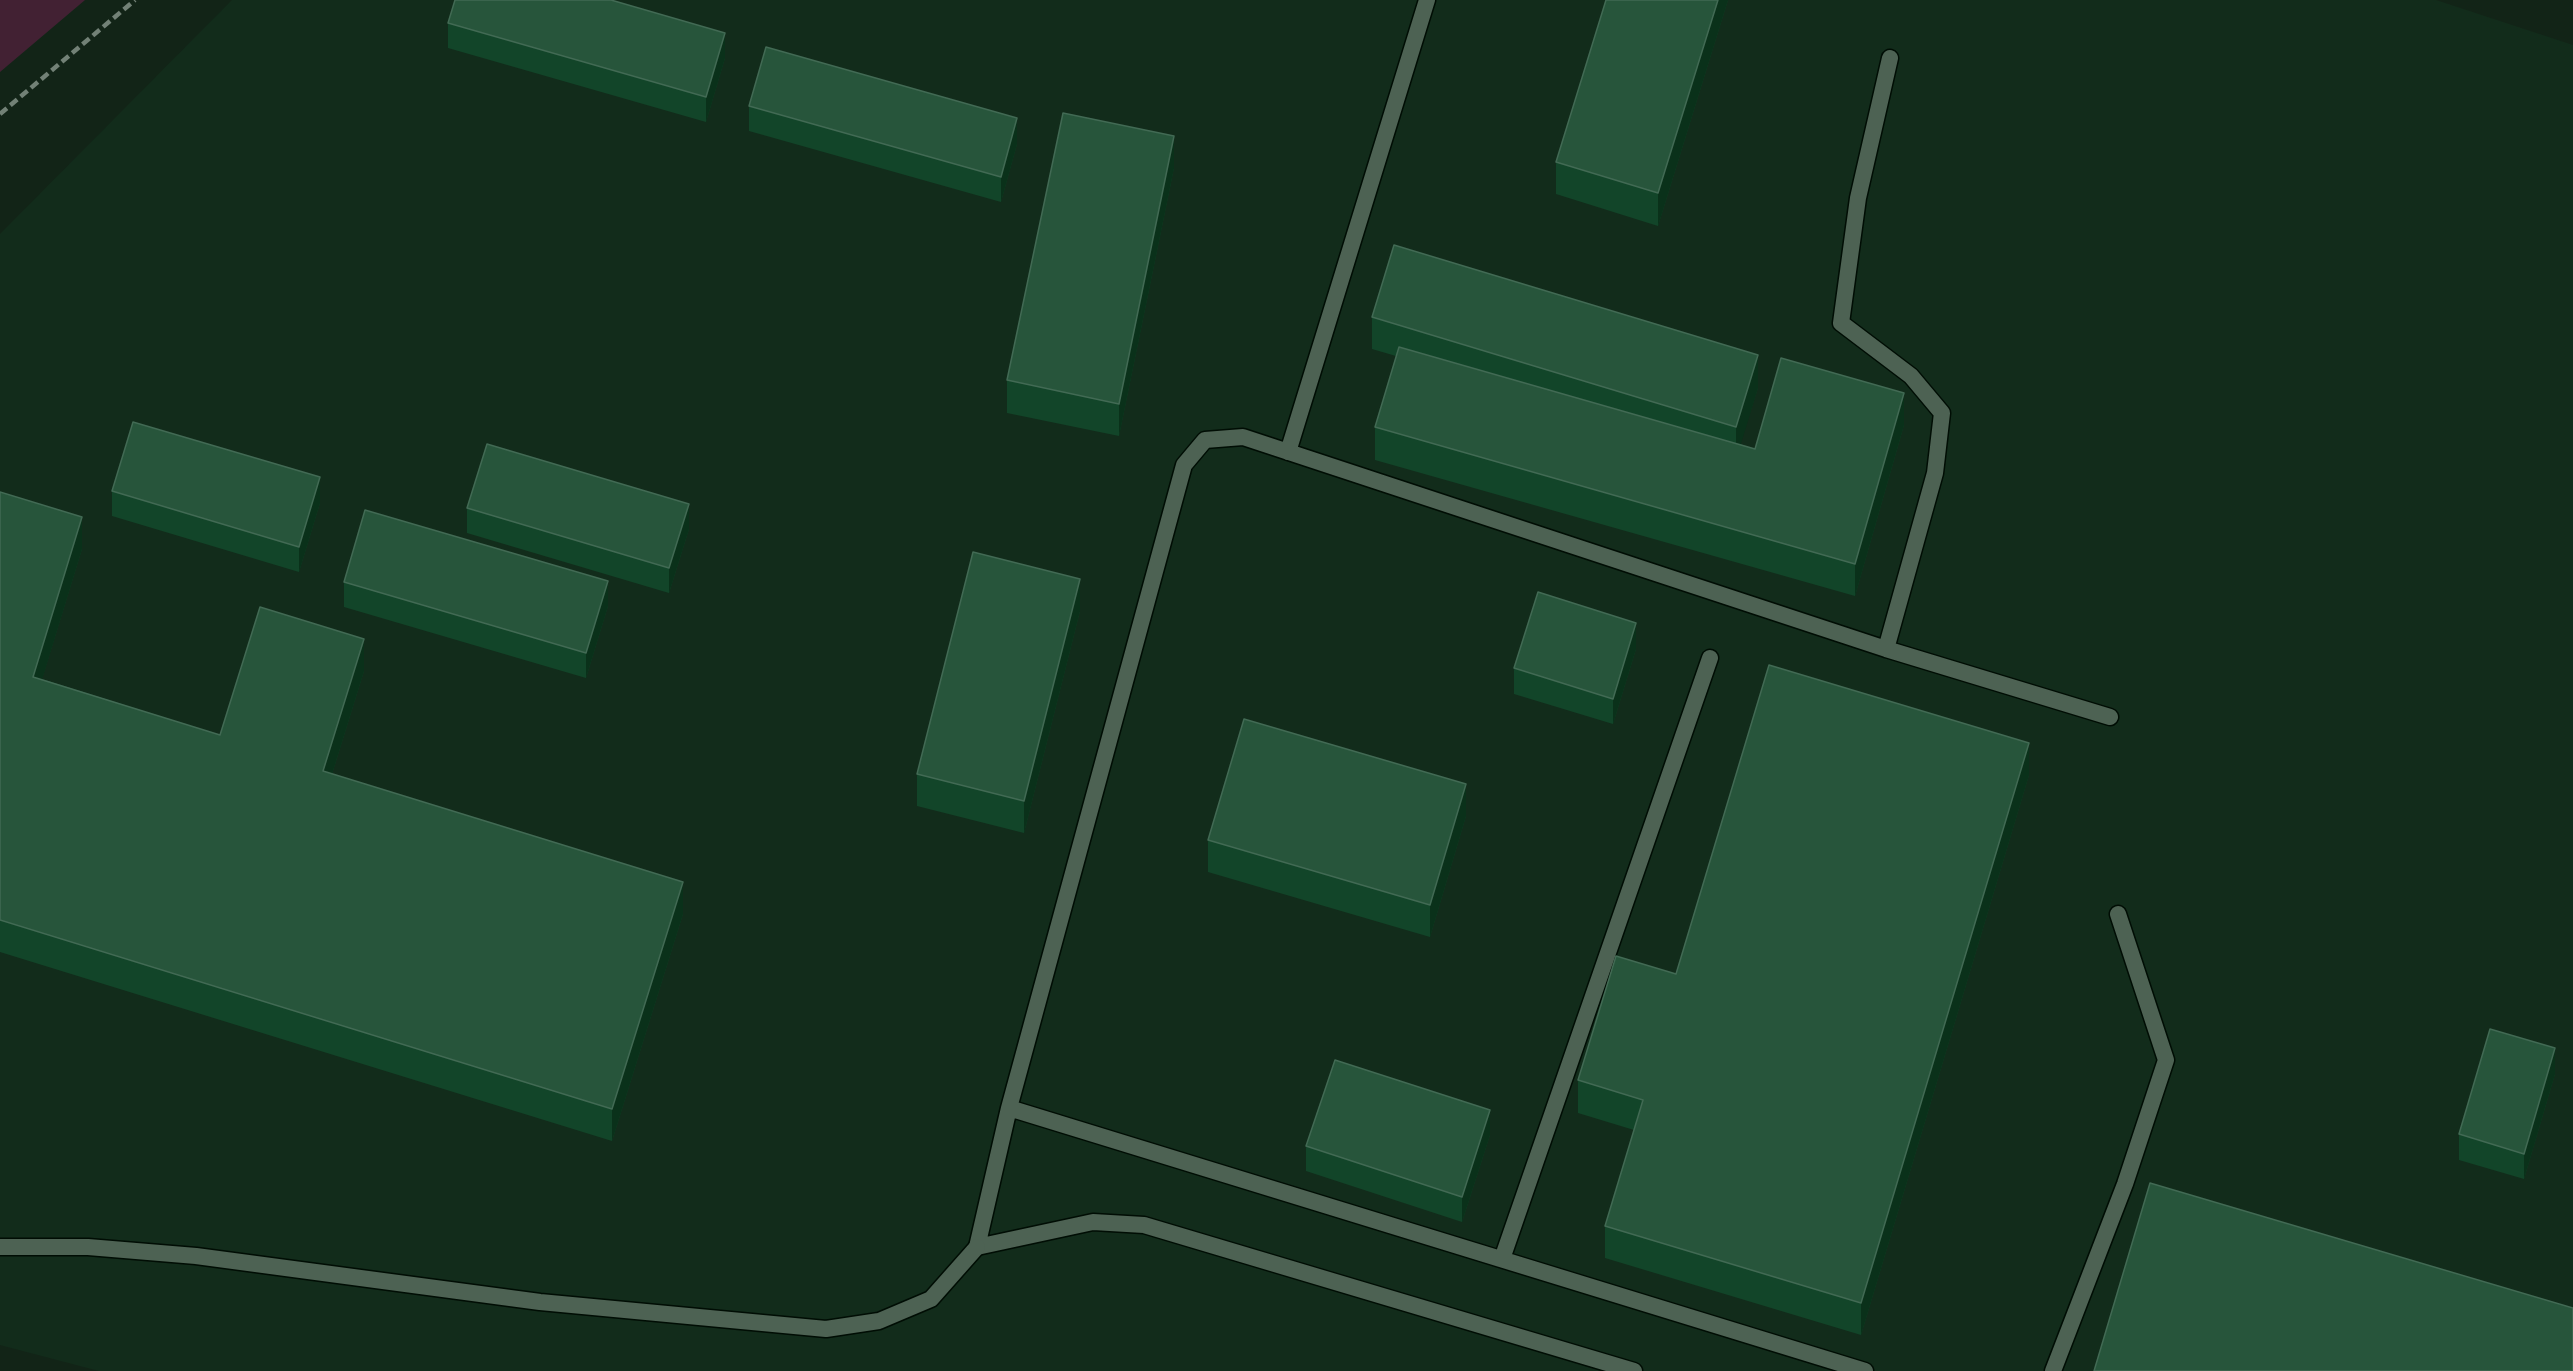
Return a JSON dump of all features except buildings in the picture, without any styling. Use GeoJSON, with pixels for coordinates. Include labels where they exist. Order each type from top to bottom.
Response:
{"type":"FeatureCollection","features":[{"type":"Feature","properties":{"kind":"street"},"geometry":{"type":"LineString","coordinates":[[1288,452],[1427,0]]}},
{"type":"Feature","properties":{"kind":"street"},"geometry":{"type":"LineString","coordinates":[[1886,649],[1935,473],[1942,413],[1911,376],[1840,323],[1858,198],[1890,58]]}},
{"type":"Feature","properties":{"kind":"street"},"geometry":{"type":"LineString","coordinates":[[0,1247],[88,1247],[196,1256],[540,1302],[826,1329],[879,1321],[931,1299],[977,1247],[1009,1108],[1184,465],[1205,440],[1243,437],[1886,649],[2110,717]]}},
{"type":"Feature","properties":{"kind":"street"},"geometry":{"type":"LineString","coordinates":[[1502,1259],[1710,658]]}},
{"type":"Feature","properties":{"kind":"street"},"geometry":{"type":"LineString","coordinates":[[2053,1371],[2126,1184],[2166,1060],[2118,914]]}},
{"type":"Feature","properties":{"kind":"street"},"geometry":{"type":"LineString","coordinates":[[1009,1108],[1865,1371]]}},
{"type":"Feature","properties":{"kind":"street"},"geometry":{"type":"LineString","coordinates":[[977,1247],[1093,1222],[1144,1225],[1634,1371]]}},
{"type":"Feature","properties":{"kind":"shaded area"},"geometry":{"type":"Polygon","coordinates":[[[0,0],[85,0],[0,72],[0,0]]]}},
{"type":"Feature","properties":{"kind":"shaded area"},"geometry":{"type":"Polygon","coordinates":[[[232,0],[2436,0],[2573,45],[2573,1371],[99,1371],[0,1345],[0,234],[232,0]]]}},
{"type":"Feature","properties":{"kind":"railway"},"geometry":{"type":"LineString","coordinates":[[0,114],[135,0]]}}]}
